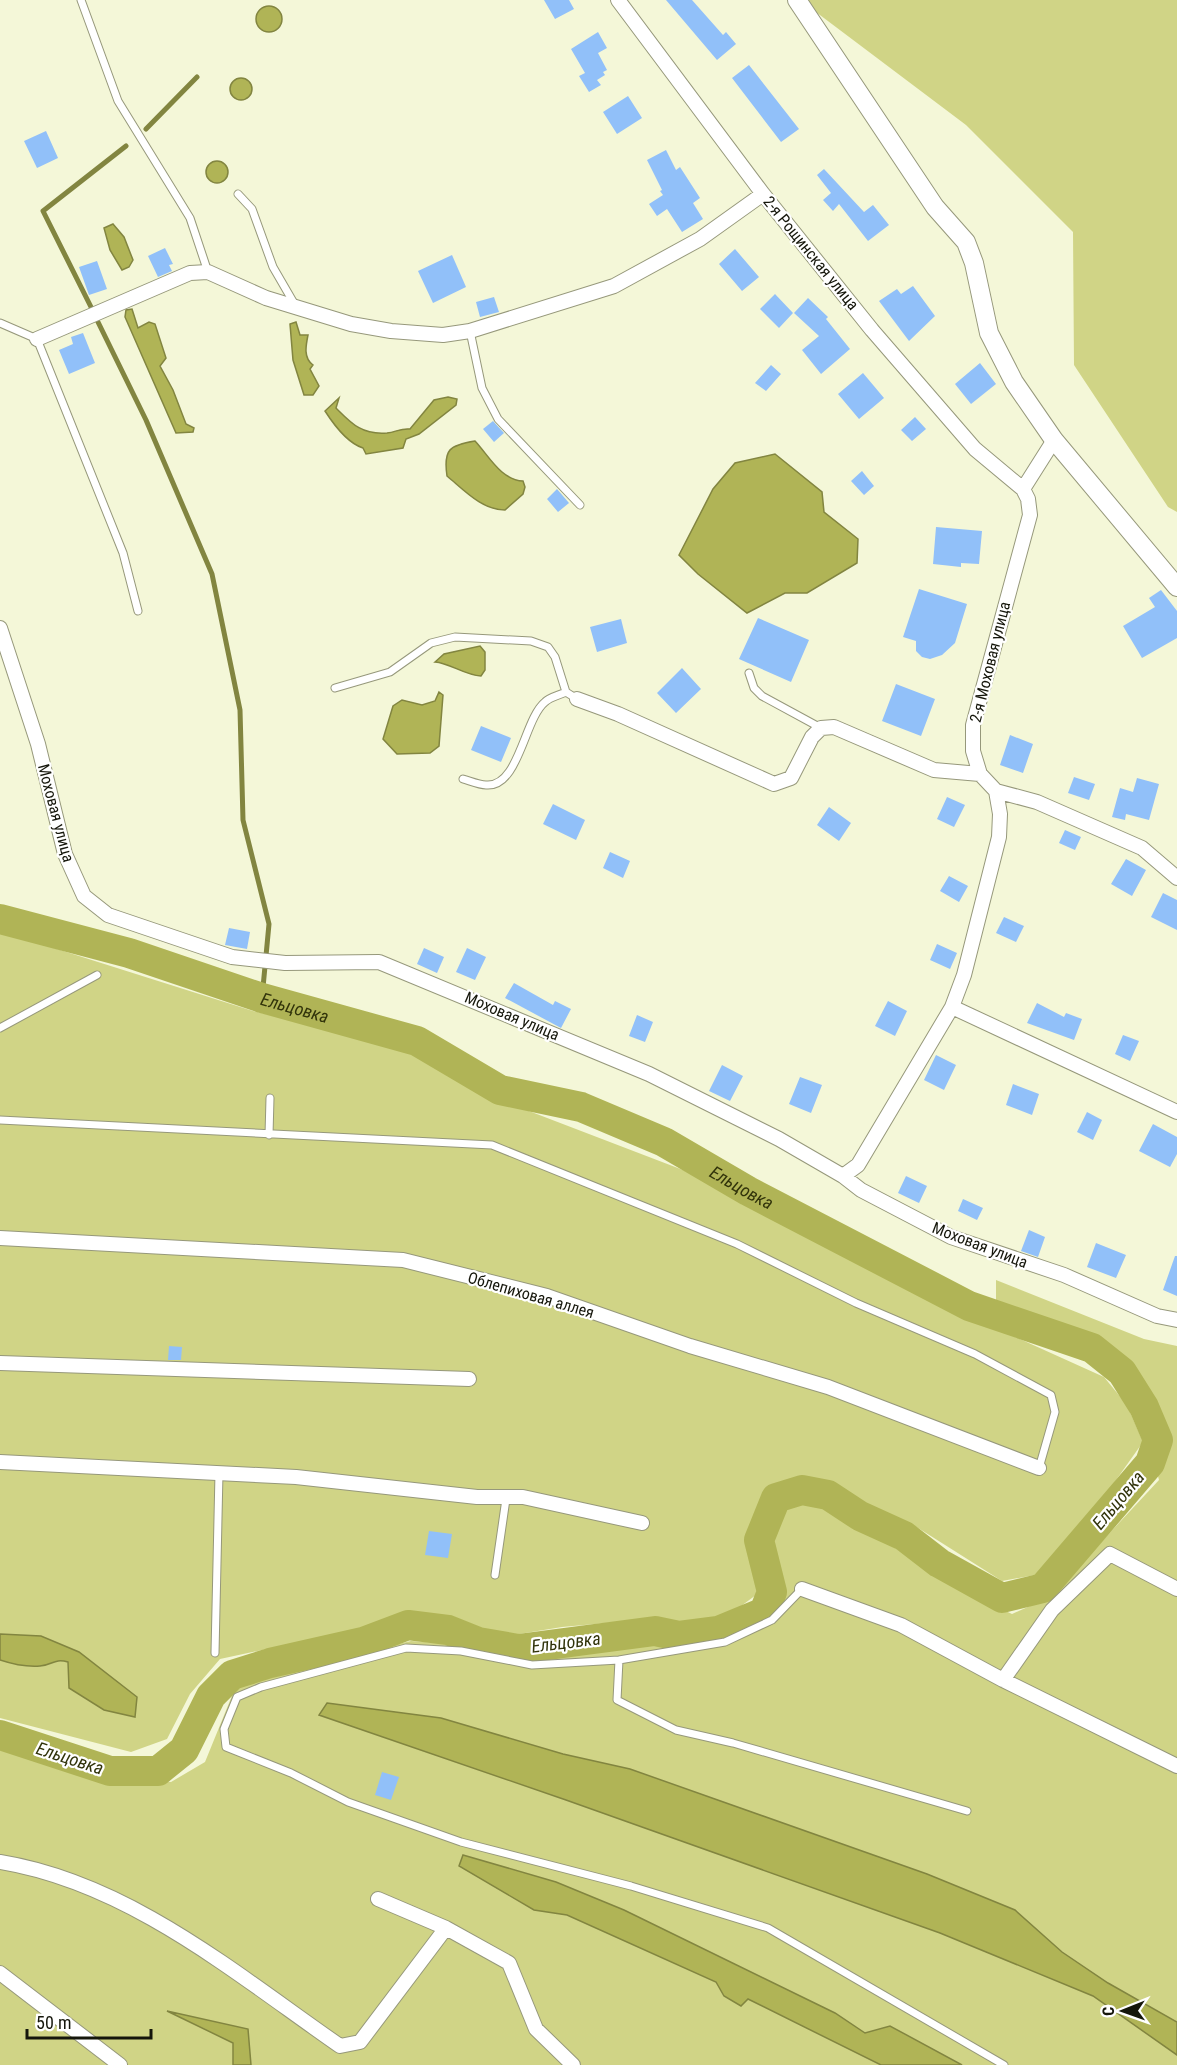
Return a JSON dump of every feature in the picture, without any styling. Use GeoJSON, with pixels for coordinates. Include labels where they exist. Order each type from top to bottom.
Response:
{"type":"FeatureCollection","features":[{"type":"Feature","properties":{"kind":"street","name":"2-я Рощинская улица"},"geometry":{"type":"LineString","coordinates":[[618,0],[763,194],[872,330],[975,449],[1023,489]]}},
{"type":"Feature","properties":{"kind":"street"},"geometry":{"type":"LineString","coordinates":[[797,0],[936,207],[966,243],[974,263],[989,333],[1014,382],[1054,440],[1177,587]]}},
{"type":"Feature","properties":{"kind":"street"},"geometry":{"type":"LineString","coordinates":[[37,339],[190,273],[208,272],[255,294],[351,324],[391,331],[443,335],[470,331],[614,286],[699,239],[763,194]]}},
{"type":"Feature","properties":{"kind":"street"},"geometry":{"type":"LineString","coordinates":[[1023,489],[1054,440]]}},
{"type":"Feature","properties":{"kind":"street","name":"2-я Моховая улица"},"geometry":{"type":"LineString","coordinates":[[980,774],[974,750],[973,725],[1030,515],[1023,489]]}},
{"type":"Feature","properties":{"kind":"street","name":"Моховая улица"},"geometry":{"type":"LineString","coordinates":[[0,628],[38,744],[65,854],[84,896],[108,915],[232,957],[285,963],[379,962],[649,1074],[769,1134],[843,1176],[861,1190],[951,1237],[1064,1275],[1157,1316],[1177,1320]]}},
{"type":"Feature","properties":{"kind":"street"},"geometry":{"type":"LineString","coordinates":[[572,695],[774,784],[791,778],[812,737],[821,728],[834,727],[934,770],[980,774],[996,791],[1037,802],[1142,848],[1177,878]]}},
{"type":"Feature","properties":{"kind":"street"},"geometry":{"type":"LineString","coordinates":[[843,1176],[858,1165],[952,1006],[964,975],[999,837],[1000,814],[996,791]]}},
{"type":"Feature","properties":{"kind":"street"},"geometry":{"type":"LineString","coordinates":[[952,1006],[1177,1112]]}},
{"type":"Feature","properties":{"kind":"street","name":"Облепиховая аллея"},"geometry":{"type":"LineString","coordinates":[[0,1238],[403,1260],[547,1296],[690,1346],[828,1387],[1039,1468]]}},
{"type":"Feature","properties":{"kind":"street"},"geometry":{"type":"LineString","coordinates":[[0,1363],[469,1379]]}},
{"type":"Feature","properties":{"kind":"street"},"geometry":{"type":"LineString","coordinates":[[0,1462],[362,1482],[506,1498],[523,1497],[642,1523]]}},
{"type":"Feature","properties":{"kind":"street"},"geometry":{"type":"LineString","coordinates":[[1003,1680],[1052,1610],[1110,1554],[1177,1589]]}},
{"type":"Feature","properties":{"kind":"street"},"geometry":{"type":"LineString","coordinates":[[802,1589],[901,1626],[1003,1680],[1177,1766]]}},
{"type":"Feature","properties":{"kind":"street"},"geometry":{"type":"LineString","coordinates":[[0,1862],[20,1865],[66,1880],[125,1904],[181,1937],[340,2046],[360,2042],[446,1928]]}},
{"type":"Feature","properties":{"kind":"street"},"geometry":{"type":"LineString","coordinates":[[378,1899],[446,1928],[509,1963],[536,2030],[573,2065]]}},
{"type":"Feature","properties":{"kind":"street"},"geometry":{"type":"LineString","coordinates":[[0,1973],[120,2065]]}},
{"type":"Feature","properties":{"kind":"lane"},"geometry":{"type":"LineString","coordinates":[[81,0],[118,101],[190,218],[208,272]]}},
{"type":"Feature","properties":{"kind":"lane"},"geometry":{"type":"LineString","coordinates":[[238,194],[252,209],[273,267],[297,307]]}},
{"type":"Feature","properties":{"kind":"lane"},"geometry":{"type":"LineString","coordinates":[[0,323],[37,339],[123,553],[138,611]]}},
{"type":"Feature","properties":{"kind":"lane"},"geometry":{"type":"LineString","coordinates":[[470,331],[482,388],[498,419],[580,505]]}},
{"type":"Feature","properties":{"kind":"lane"},"geometry":{"type":"LineString","coordinates":[[335,688],[390,672],[431,643],[455,637],[531,641],[548,647],[572,695],[545,702],[533,718],[508,774],[497,783],[486,786],[463,778]]}},
{"type":"Feature","properties":{"kind":"lane"},"geometry":{"type":"LineString","coordinates":[[749,673],[754,688],[762,696],[821,728]]}},
{"type":"Feature","properties":{"kind":"lane"},"geometry":{"type":"LineString","coordinates":[[0,1028],[97,975]]}},
{"type":"Feature","properties":{"kind":"lane"},"geometry":{"type":"LineString","coordinates":[[269,1135],[270,1098]]}},
{"type":"Feature","properties":{"kind":"lane"},"geometry":{"type":"LineString","coordinates":[[0,1120],[492,1145],[737,1244],[856,1303],[975,1354],[1051,1395],[1055,1412],[1039,1468]]}},
{"type":"Feature","properties":{"kind":"lane"},"geometry":{"type":"LineString","coordinates":[[215,1653],[219,1473]]}},
{"type":"Feature","properties":{"kind":"lane"},"geometry":{"type":"LineString","coordinates":[[495,1575],[506,1498]]}},
{"type":"Feature","properties":{"kind":"lane"},"geometry":{"type":"LineString","coordinates":[[802,1589],[772,1620],[725,1642],[620,1660],[532,1665],[461,1651],[406,1648],[261,1687],[237,1697],[224,1729],[226,1748],[291,1773],[348,1802],[460,1842],[631,1886],[768,1928],[1004,2065]]}},
{"type":"Feature","properties":{"kind":"lane"},"geometry":{"type":"LineString","coordinates":[[620,1660],[617,1700],[676,1730],[733,1743],[967,1811]]}},
{"type":"Feature","properties":{"kind":"shaded area"},"geometry":{"type":"Polygon","coordinates":[[[800,0],[1177,0],[1177,512],[1168,507],[1074,365],[1073,232],[966,125],[800,0]]]}},
{"type":"Feature","properties":{"kind":"shaded area"},"geometry":{"type":"Polygon","coordinates":[[[269,6],[278,10],[282,19],[278,28],[269,32],[260,28],[256,19],[260,10],[269,6]]]}},
{"type":"Feature","properties":{"kind":"shaded area"},"geometry":{"type":"Polygon","coordinates":[[[237,78],[245,78],[252,85],[252,93],[245,100],[237,100],[230,93],[230,85],[237,78]]]}},
{"type":"Feature","properties":{"kind":"shaded area"},"geometry":{"type":"Polygon","coordinates":[[[217,161],[225,164],[228,172],[225,180],[217,183],[209,180],[206,172],[209,164],[217,161]]]}},
{"type":"Feature","properties":{"kind":"shaded area"},"geometry":{"type":"Polygon","coordinates":[[[113,224],[124,237],[133,260],[129,267],[122,270],[110,250],[104,228],[113,224]]]}},
{"type":"Feature","properties":{"kind":"shaded area"},"geometry":{"type":"Polygon","coordinates":[[[132,309],[138,328],[149,322],[155,324],[166,358],[160,366],[173,390],[186,424],[194,428],[193,432],[176,433],[125,317],[126,310],[132,309]]]}},
{"type":"Feature","properties":{"kind":"shaded area"},"geometry":{"type":"Polygon","coordinates":[[[296,322],[300,335],[308,335],[306,355],[313,365],[310,369],[319,386],[313,395],[304,395],[293,360],[290,324],[296,322]]]}},
{"type":"Feature","properties":{"kind":"shaded area"},"geometry":{"type":"Polygon","coordinates":[[[448,397],[457,399],[456,405],[419,434],[406,439],[403,448],[366,454],[363,448],[341,433],[325,411],[339,398],[336,408],[358,427],[371,432],[387,433],[410,429],[434,400],[448,397]]]}},
{"type":"Feature","properties":{"kind":"shaded area"},"geometry":{"type":"Polygon","coordinates":[[[475,441],[502,472],[515,480],[523,481],[525,487],[523,494],[505,510],[481,503],[447,476],[446,460],[450,450],[460,444],[475,441]]]}},
{"type":"Feature","properties":{"kind":"shaded area"},"geometry":{"type":"Polygon","coordinates":[[[775,454],[822,492],[824,512],[858,539],[857,563],[807,593],[785,593],[747,613],[698,574],[679,555],[713,489],[735,463],[775,454]]]}},
{"type":"Feature","properties":{"kind":"shaded area"},"geometry":{"type":"Polygon","coordinates":[[[480,646],[485,652],[485,670],[481,676],[435,662],[444,654],[480,646]]]}},
{"type":"Feature","properties":{"kind":"shaded area"},"geometry":{"type":"Polygon","coordinates":[[[439,692],[443,695],[439,746],[430,753],[397,754],[383,739],[393,706],[402,700],[422,705],[435,701],[439,692]]]}},
{"type":"Feature","properties":{"kind":"shaded area"},"geometry":{"type":"Polygon","coordinates":[[[0,931],[253,1011],[404,1047],[487,1095],[683,1170],[933,1300],[1104,1377],[1127,1405],[1143,1442],[1094,1511],[1035,1575],[1002,1581],[915,1526],[803,1476],[764,1494],[746,1542],[760,1592],[729,1615],[690,1622],[650,1619],[562,1627],[513,1635],[409,1614],[364,1628],[220,1659],[190,1694],[167,1739],[131,1752],[0,1718],[0,931]]]}},
{"type":"Feature","properties":{"kind":"shaded area"},"geometry":{"type":"Polygon","coordinates":[[[996,1280],[1144,1339],[1177,1346],[1177,2065],[0,2065],[0,1750],[101,1777],[171,1782],[205,1762],[238,1681],[411,1641],[453,1644],[515,1654],[716,1639],[755,1625],[776,1612],[783,1593],[770,1540],[784,1505],[802,1497],[824,1503],[960,1589],[1012,1614],[1050,1597],[1159,1480],[1141,1413],[1089,1351],[996,1302],[996,1280]]]}},
{"type":"Feature","properties":{"kind":"shaded area"},"geometry":{"type":"Polygon","coordinates":[[[0,1634],[41,1636],[79,1652],[137,1697],[135,1717],[104,1710],[69,1688],[68,1662],[56,1661],[30,1666],[0,1660],[0,1634]]]}},
{"type":"Feature","properties":{"kind":"shaded area"},"geometry":{"type":"Polygon","coordinates":[[[327,1703],[441,1718],[563,1754],[630,1769],[927,1874],[1015,1910],[1062,1952],[1108,1983],[1177,2022],[1177,2055],[1093,1996],[940,1933],[319,1715],[327,1703]]]}},
{"type":"Feature","properties":{"kind":"shaded area"},"geometry":{"type":"Polygon","coordinates":[[[463,1855],[556,1882],[624,1910],[835,2013],[865,2033],[890,2026],[962,2065],[881,2065],[748,1999],[741,2006],[724,1996],[716,1982],[567,1915],[534,1910],[459,1866],[463,1855]]]}},
{"type":"Feature","properties":{"kind":"shaded area"},"geometry":{"type":"Polygon","coordinates":[[[167,2011],[248,2029],[251,2065],[233,2065],[233,2043],[167,2011]]]}},
{"type":"Feature","properties":{"kind":"building"},"geometry":{"type":"Polygon","coordinates":[[[544,0],[569,0],[574,9],[555,19],[544,0]]]}},
{"type":"Feature","properties":{"kind":"building"},"geometry":{"type":"Polygon","coordinates":[[[666,0],[692,0],[723,35],[726,32],[736,44],[717,60],[666,0]]]}},
{"type":"Feature","properties":{"kind":"building"},"geometry":{"type":"Polygon","coordinates":[[[598,32],[607,48],[598,53],[607,70],[603,72],[605,75],[597,80],[601,85],[589,92],[579,76],[585,73],[571,49],[598,32]]]}},
{"type":"Feature","properties":{"kind":"building"},"geometry":{"type":"Polygon","coordinates":[[[749,65],[799,129],[781,142],[732,78],[749,65]]]}},
{"type":"Feature","properties":{"kind":"building"},"geometry":{"type":"Polygon","coordinates":[[[628,96],[642,118],[617,134],[603,112],[628,96]]]}},
{"type":"Feature","properties":{"kind":"building"},"geometry":{"type":"Polygon","coordinates":[[[46,131],[58,158],[37,168],[24,141],[46,131]]]}},
{"type":"Feature","properties":{"kind":"building"},"geometry":{"type":"Polygon","coordinates":[[[666,150],[676,170],[680,167],[700,198],[693,203],[703,219],[682,232],[667,209],[657,216],[649,204],[663,195],[647,160],[666,150]]]}},
{"type":"Feature","properties":{"kind":"building"},"geometry":{"type":"Polygon","coordinates":[[[824,169],[864,212],[873,205],[889,225],[868,241],[839,204],[833,211],[823,200],[831,193],[817,175],[824,169]]]}},
{"type":"Feature","properties":{"kind":"building"},"geometry":{"type":"Polygon","coordinates":[[[165,248],[173,264],[169,265],[172,271],[158,277],[148,256],[165,248]]]}},
{"type":"Feature","properties":{"kind":"building"},"geometry":{"type":"Polygon","coordinates":[[[735,249],[759,277],[742,291],[719,264],[735,249]]]}},
{"type":"Feature","properties":{"kind":"building"},"geometry":{"type":"Polygon","coordinates":[[[452,255],[466,287],[433,303],[418,271],[452,255]]]}},
{"type":"Feature","properties":{"kind":"building"},"geometry":{"type":"Polygon","coordinates":[[[97,261],[107,289],[89,295],[79,267],[97,261]]]}},
{"type":"Feature","properties":{"kind":"building"},"geometry":{"type":"Polygon","coordinates":[[[913,286],[935,316],[909,341],[879,301],[897,289],[901,294],[913,286]]]}},
{"type":"Feature","properties":{"kind":"building"},"geometry":{"type":"Polygon","coordinates":[[[775,294],[793,313],[779,328],[760,309],[775,294]]]}},
{"type":"Feature","properties":{"kind":"building"},"geometry":{"type":"Polygon","coordinates":[[[494,297],[499,312],[480,317],[476,302],[494,297]]]}},
{"type":"Feature","properties":{"kind":"building"},"geometry":{"type":"Polygon","coordinates":[[[808,298],[828,317],[826,319],[850,349],[821,374],[802,350],[819,336],[794,313],[808,298]]]}},
{"type":"Feature","properties":{"kind":"building"},"geometry":{"type":"Polygon","coordinates":[[[83,333],[95,363],[69,374],[59,350],[73,344],[71,337],[83,333]]]}},
{"type":"Feature","properties":{"kind":"building"},"geometry":{"type":"Polygon","coordinates":[[[980,363],[996,384],[971,404],[955,384],[980,363]]]}},
{"type":"Feature","properties":{"kind":"building"},"geometry":{"type":"Polygon","coordinates":[[[771,365],[781,374],[766,391],[755,383],[771,365]]]}},
{"type":"Feature","properties":{"kind":"building"},"geometry":{"type":"Polygon","coordinates":[[[863,373],[884,398],[859,419],[838,394],[863,373]]]}},
{"type":"Feature","properties":{"kind":"building"},"geometry":{"type":"Polygon","coordinates":[[[915,417],[926,429],[912,441],[901,430],[915,417]]]}},
{"type":"Feature","properties":{"kind":"building"},"geometry":{"type":"Polygon","coordinates":[[[493,421],[504,433],[494,442],[483,429],[493,421]]]}},
{"type":"Feature","properties":{"kind":"building"},"geometry":{"type":"Polygon","coordinates":[[[862,471],[874,486],[864,495],[851,481],[862,471]]]}},
{"type":"Feature","properties":{"kind":"building"},"geometry":{"type":"Polygon","coordinates":[[[557,489],[569,503],[558,512],[547,499],[557,489]]]}},
{"type":"Feature","properties":{"kind":"building"},"geometry":{"type":"Polygon","coordinates":[[[936,527],[982,531],[979,564],[961,563],[961,567],[933,564],[936,527]]]}},
{"type":"Feature","properties":{"kind":"building"},"geometry":{"type":"Polygon","coordinates":[[[919,589],[967,604],[955,643],[942,655],[930,659],[922,657],[916,651],[916,641],[903,637],[919,589]]]}},
{"type":"Feature","properties":{"kind":"building"},"geometry":{"type":"Polygon","coordinates":[[[1161,590],[1177,611],[1177,638],[1142,658],[1123,626],[1155,607],[1149,598],[1161,590]]]}},
{"type":"Feature","properties":{"kind":"building"},"geometry":{"type":"Polygon","coordinates":[[[758,618],[809,640],[791,682],[739,659],[758,618]]]}},
{"type":"Feature","properties":{"kind":"building"},"geometry":{"type":"Polygon","coordinates":[[[621,619],[627,643],[597,652],[590,627],[621,619]]]}},
{"type":"Feature","properties":{"kind":"building"},"geometry":{"type":"Polygon","coordinates":[[[682,668],[701,689],[676,713],[657,693],[682,668]]]}},
{"type":"Feature","properties":{"kind":"building"},"geometry":{"type":"Polygon","coordinates":[[[896,684],[935,699],[921,736],[882,721],[896,684]]]}},
{"type":"Feature","properties":{"kind":"building"},"geometry":{"type":"Polygon","coordinates":[[[481,726],[511,738],[501,762],[471,750],[481,726]]]}},
{"type":"Feature","properties":{"kind":"building"},"geometry":{"type":"Polygon","coordinates":[[[1010,735],[1033,744],[1023,773],[1000,765],[1010,735]]]}},
{"type":"Feature","properties":{"kind":"building"},"geometry":{"type":"Polygon","coordinates":[[[1074,777],[1095,784],[1089,800],[1068,793],[1074,777]]]}},
{"type":"Feature","properties":{"kind":"building"},"geometry":{"type":"Polygon","coordinates":[[[1137,778],[1159,784],[1149,820],[1126,814],[1125,820],[1112,817],[1120,788],[1133,792],[1137,778]]]}},
{"type":"Feature","properties":{"kind":"building"},"geometry":{"type":"Polygon","coordinates":[[[947,797],[965,805],[954,827],[937,819],[947,797]]]}},
{"type":"Feature","properties":{"kind":"building"},"geometry":{"type":"Polygon","coordinates":[[[553,804],[585,820],[576,840],[543,824],[553,804]]]}},
{"type":"Feature","properties":{"kind":"building"},"geometry":{"type":"Polygon","coordinates":[[[829,807],[851,823],[839,841],[817,825],[829,807]]]}},
{"type":"Feature","properties":{"kind":"building"},"geometry":{"type":"Polygon","coordinates":[[[1065,830],[1081,837],[1075,850],[1059,843],[1065,830]]]}},
{"type":"Feature","properties":{"kind":"building"},"geometry":{"type":"Polygon","coordinates":[[[610,852],[630,861],[623,878],[603,868],[610,852]]]}},
{"type":"Feature","properties":{"kind":"building"},"geometry":{"type":"Polygon","coordinates":[[[1126,859],[1146,870],[1132,896],[1111,884],[1126,859]]]}},
{"type":"Feature","properties":{"kind":"building"},"geometry":{"type":"Polygon","coordinates":[[[949,876],[968,886],[959,902],[940,891],[949,876]]]}},
{"type":"Feature","properties":{"kind":"building"},"geometry":{"type":"Polygon","coordinates":[[[1163,893],[1177,900],[1177,930],[1151,917],[1163,893]]]}},
{"type":"Feature","properties":{"kind":"building"},"geometry":{"type":"Polygon","coordinates":[[[1004,917],[1024,926],[1016,942],[996,933],[1004,917]]]}},
{"type":"Feature","properties":{"kind":"building"},"geometry":{"type":"Polygon","coordinates":[[[229,928],[250,932],[247,949],[225,945],[229,928]]]}},
{"type":"Feature","properties":{"kind":"building"},"geometry":{"type":"Polygon","coordinates":[[[937,944],[957,953],[950,969],[930,960],[937,944]]]}},
{"type":"Feature","properties":{"kind":"building"},"geometry":{"type":"Polygon","coordinates":[[[424,948],[444,957],[437,973],[417,964],[424,948]]]}},
{"type":"Feature","properties":{"kind":"building"},"geometry":{"type":"Polygon","coordinates":[[[467,948],[486,957],[475,980],[456,972],[467,948]]]}},
{"type":"Feature","properties":{"kind":"building"},"geometry":{"type":"Polygon","coordinates":[[[514,983],[553,1005],[555,1001],[571,1009],[561,1028],[505,998],[514,983]]]}},
{"type":"Feature","properties":{"kind":"building"},"geometry":{"type":"Polygon","coordinates":[[[888,1001],[907,1011],[895,1036],[875,1026],[888,1001]]]}},
{"type":"Feature","properties":{"kind":"building"},"geometry":{"type":"Polygon","coordinates":[[[1037,1003],[1064,1017],[1066,1013],[1082,1019],[1074,1040],[1027,1023],[1037,1003]]]}},
{"type":"Feature","properties":{"kind":"building"},"geometry":{"type":"Polygon","coordinates":[[[637,1015],[653,1022],[645,1042],[629,1036],[637,1015]]]}},
{"type":"Feature","properties":{"kind":"building"},"geometry":{"type":"Polygon","coordinates":[[[1123,1035],[1139,1041],[1130,1061],[1115,1054],[1123,1035]]]}},
{"type":"Feature","properties":{"kind":"building"},"geometry":{"type":"Polygon","coordinates":[[[936,1055],[956,1065],[944,1090],[924,1080],[936,1055]]]}},
{"type":"Feature","properties":{"kind":"building"},"geometry":{"type":"Polygon","coordinates":[[[722,1065],[743,1076],[730,1101],[709,1091],[722,1065]]]}},
{"type":"Feature","properties":{"kind":"building"},"geometry":{"type":"Polygon","coordinates":[[[800,1077],[822,1085],[811,1113],[789,1104],[800,1077]]]}},
{"type":"Feature","properties":{"kind":"building"},"geometry":{"type":"Polygon","coordinates":[[[1013,1084],[1039,1094],[1032,1115],[1006,1105],[1013,1084]]]}},
{"type":"Feature","properties":{"kind":"building"},"geometry":{"type":"Polygon","coordinates":[[[1087,1112],[1102,1120],[1093,1140],[1077,1132],[1087,1112]]]}},
{"type":"Feature","properties":{"kind":"building"},"geometry":{"type":"Polygon","coordinates":[[[1153,1124],[1177,1137],[1177,1154],[1170,1167],[1139,1151],[1153,1124]]]}},
{"type":"Feature","properties":{"kind":"building"},"geometry":{"type":"Polygon","coordinates":[[[906,1176],[927,1186],[919,1203],[898,1193],[906,1176]]]}},
{"type":"Feature","properties":{"kind":"building"},"geometry":{"type":"Polygon","coordinates":[[[963,1199],[983,1208],[977,1220],[958,1211],[963,1199]]]}},
{"type":"Feature","properties":{"kind":"building"},"geometry":{"type":"Polygon","coordinates":[[[1029,1230],[1045,1237],[1038,1257],[1021,1251],[1029,1230]]]}},
{"type":"Feature","properties":{"kind":"building"},"geometry":{"type":"Polygon","coordinates":[[[1096,1243],[1126,1255],[1116,1278],[1087,1267],[1096,1243]]]}},
{"type":"Feature","properties":{"kind":"building"},"geometry":{"type":"Polygon","coordinates":[[[1175,1256],[1177,1256],[1177,1296],[1163,1290],[1175,1256]]]}},
{"type":"Feature","properties":{"kind":"building"},"geometry":{"type":"Polygon","coordinates":[[[169,1346],[182,1347],[181,1360],[168,1360],[169,1346]]]}},
{"type":"Feature","properties":{"kind":"building"},"geometry":{"type":"Polygon","coordinates":[[[429,1531],[452,1534],[448,1558],[425,1555],[429,1531]]]}},
{"type":"Feature","properties":{"kind":"building"},"geometry":{"type":"Polygon","coordinates":[[[382,1772],[399,1777],[391,1800],[375,1795],[382,1772]]]}},
{"type":"Feature","properties":{"kind":"waterway"},"geometry":{"type":"LineString","coordinates":[[146,129],[197,77]]}},
{"type":"Feature","properties":{"kind":"waterway"},"geometry":{"type":"LineString","coordinates":[[92,309],[43,211],[126,146]]}},
{"type":"Feature","properties":{"kind":"waterway"},"geometry":{"type":"LineString","coordinates":[[98,322],[146,420],[212,574],[240,710],[243,820],[269,924],[262,998]]}},
{"type":"Feature","properties":{"kind":"waterway","name":"Ельцовка"},"geometry":{"type":"LineString","coordinates":[[0,919],[129,953],[262,998],[417,1041],[500,1090],[581,1107],[664,1142],[748,1191],[969,1306],[1092,1348],[1122,1372],[1144,1407],[1158,1440],[1150,1463],[1043,1588],[1002,1598],[939,1563],[904,1536],[860,1516],[828,1495],[802,1490],[776,1498],[759,1540],[772,1592],[764,1612],[718,1631],[679,1636],[655,1631],[518,1649],[478,1642],[448,1630],[408,1625],[363,1642],[270,1663],[232,1675],[211,1696],[184,1750],[158,1771],[110,1771],[0,1735]]}}]}
